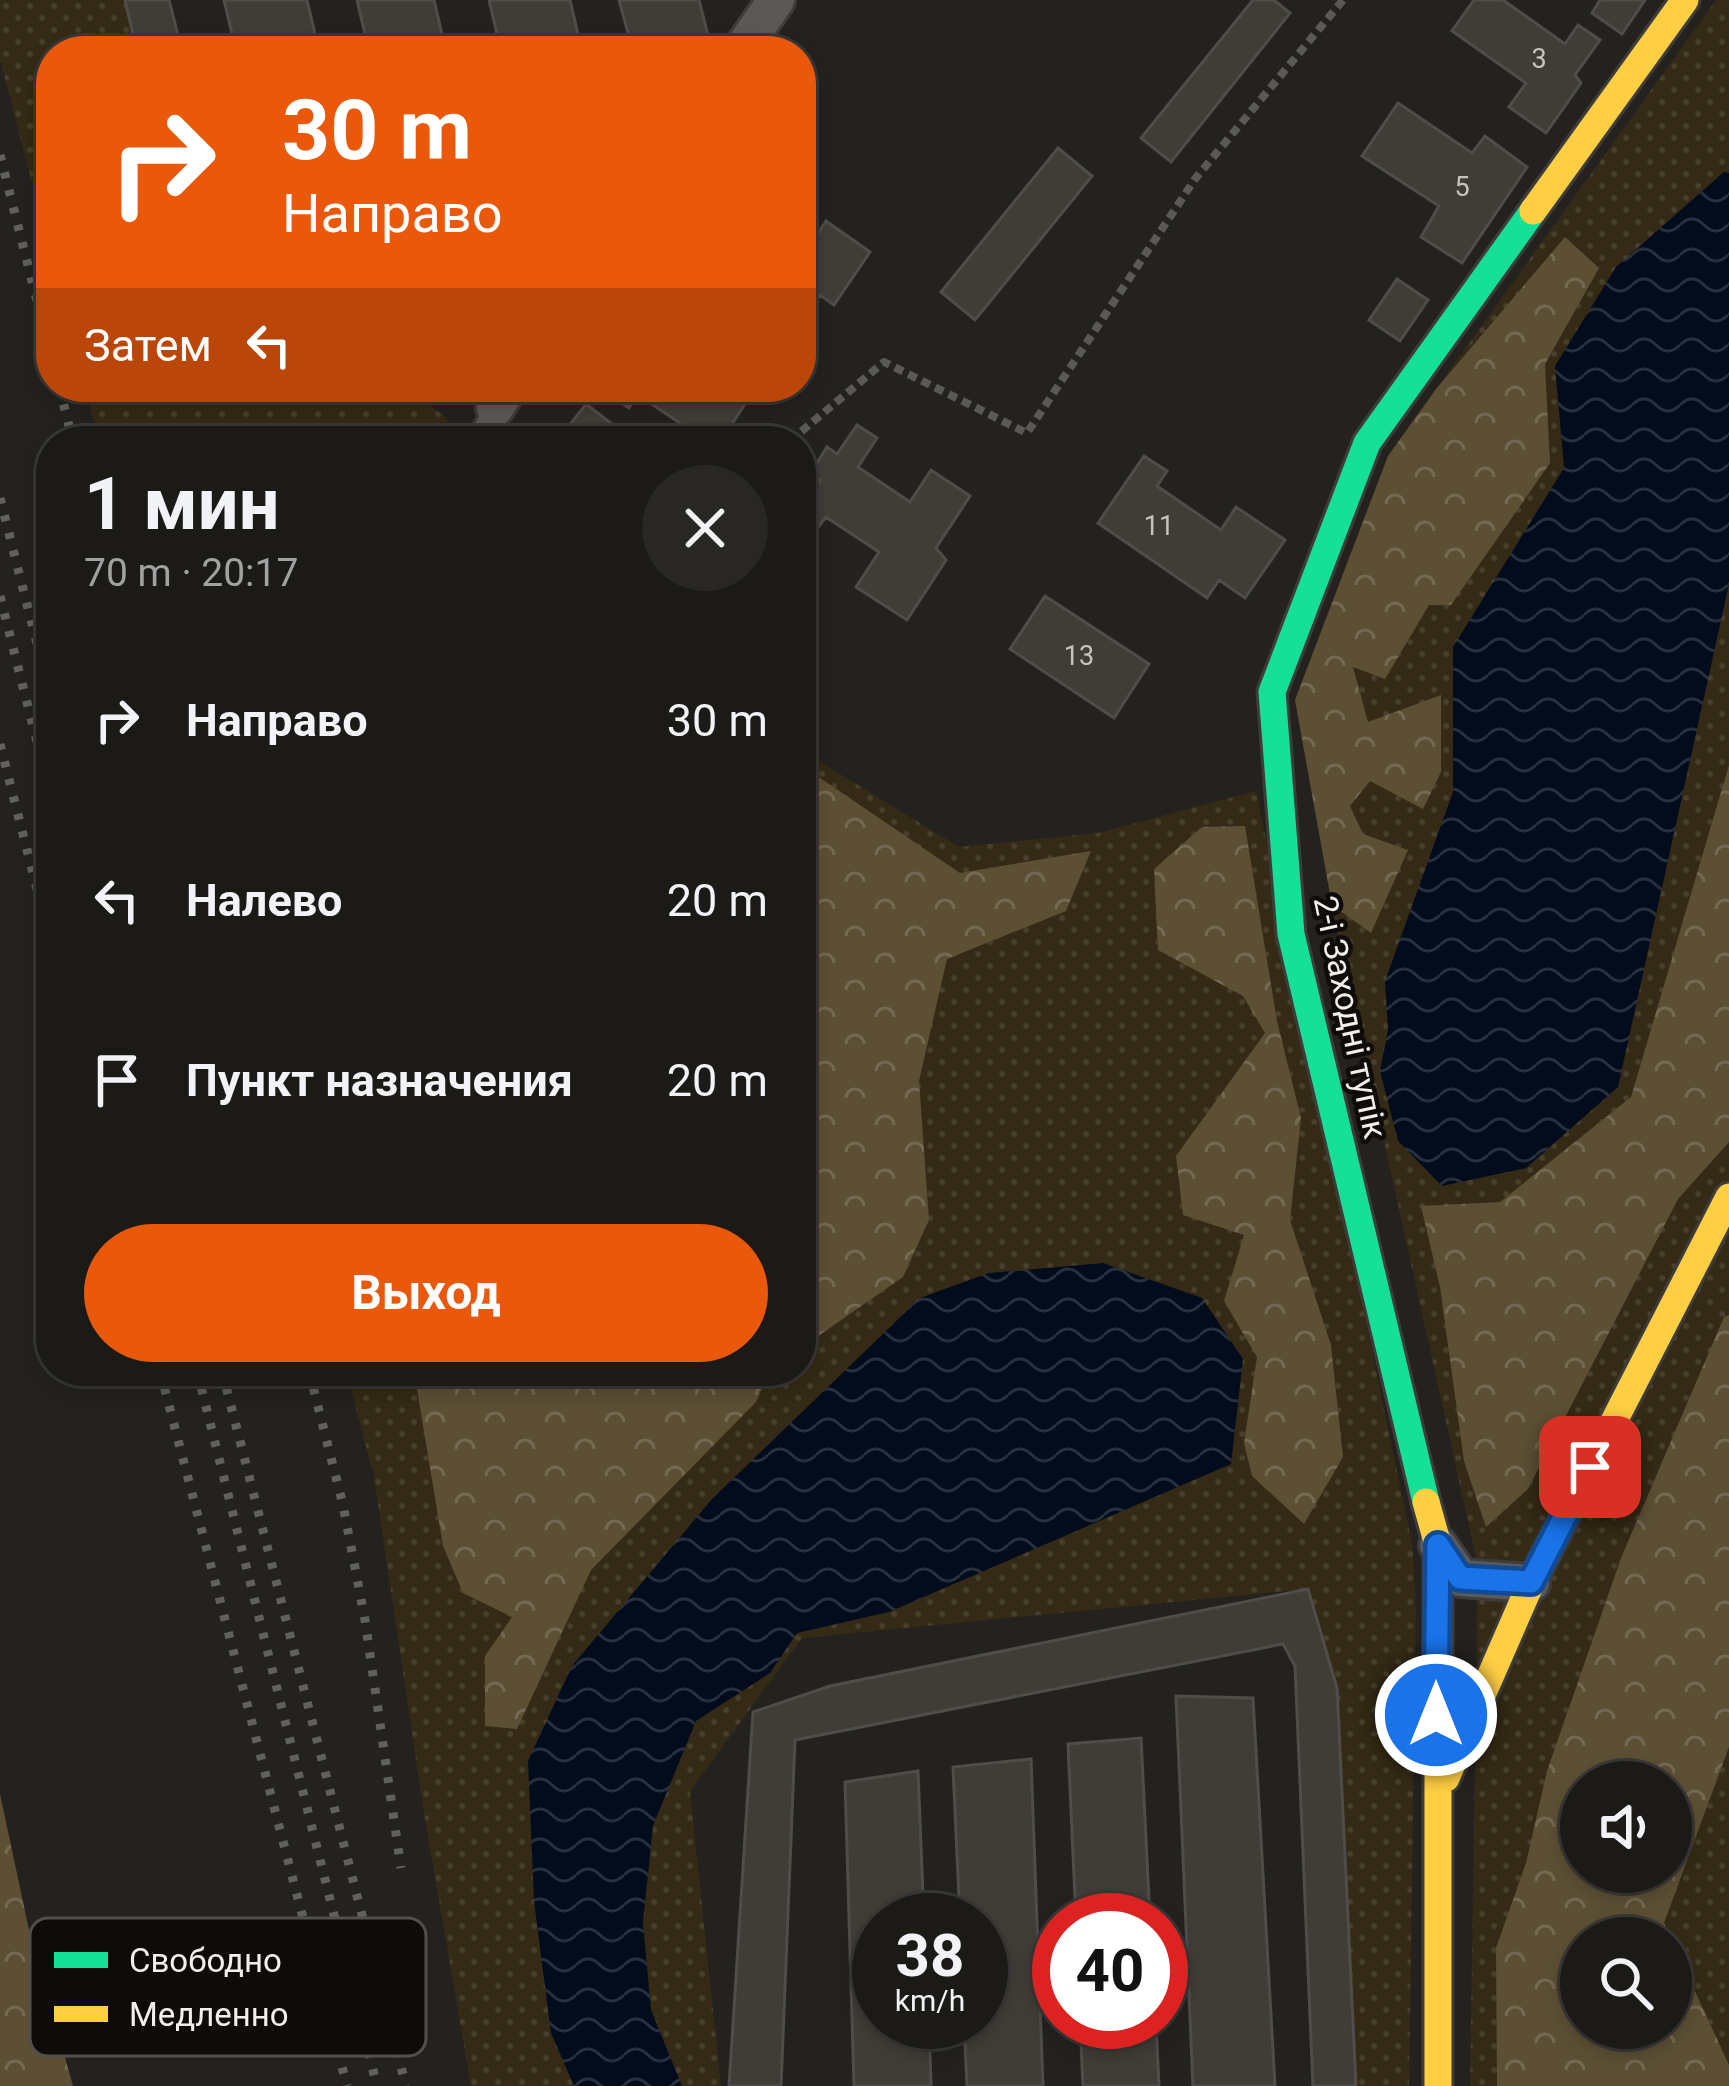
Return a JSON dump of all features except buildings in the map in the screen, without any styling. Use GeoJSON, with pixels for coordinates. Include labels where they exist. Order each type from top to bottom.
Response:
{"type":"FeatureCollection","features":[{"type":"Feature","properties":{"kind":"street"},"geometry":{"type":"LineString","coordinates":[[751,36],[776,0]]}},
{"type":"Feature","properties":{"kind":"street","name":"2-і Заходні тупік"},"geometry":{"type":"LineString","coordinates":[[1438,2086],[1438,1545],[1291,934],[1272,692],[1367,443],[1685,0]]}},
{"type":"Feature","properties":{"kind":"street"},"geometry":{"type":"LineString","coordinates":[[1436,1801],[1531,1582],[1729,1198]]}},
{"type":"Feature","properties":{"kind":"street"},"geometry":{"type":"LineString","coordinates":[[1438,1545],[1460,1578],[1531,1582]]}},
{"type":"Feature","properties":{"kind":"path"},"geometry":{"type":"LineString","coordinates":[[808,426],[884,362],[1027,434],[1195,179],[1342,0]]}},
{"type":"Feature","properties":{"kind":"shaded area"},"geometry":{"type":"Polygon","coordinates":[[[0,0],[125,0],[133,36],[36,36],[36,199],[0,59],[0,0]]]}},
{"type":"Feature","properties":{"kind":"shaded area"},"geometry":{"type":"Polygon","coordinates":[[[1716,0],[1729,0],[1729,2086],[1470,2086],[1478,1567],[1332,905],[1295,700],[1388,456],[1716,0]]]}},
{"type":"Feature","properties":{"kind":"shaded area"},"geometry":{"type":"Polygon","coordinates":[[[89,402],[425,402],[447,418],[447,426],[95,426],[89,402]]]}},
{"type":"Feature","properties":{"kind":"shaded area"},"geometry":{"type":"Polygon","coordinates":[[[816,759],[959,847],[1098,833],[1256,791],[1413,1549],[1409,2086],[1356,2086],[1337,1688],[1307,1589],[802,1638],[690,1791],[721,2086],[471,2086],[374,1477],[350,1386],[816,1386],[816,759]]]}},
{"type":"Feature","properties":{"kind":"green space"},"geometry":{"type":"Polygon","coordinates":[[[1565,237],[1599,268],[1545,364],[1550,463],[1451,605],[1429,605],[1385,679],[1353,667],[1368,722],[1441,695],[1441,772],[1423,809],[1370,781],[1350,806],[1363,834],[1408,850],[1371,933],[1332,905],[1295,700],[1388,456],[1436,389],[1565,237]]]}},
{"type":"Feature","properties":{"kind":"green space"},"geometry":{"type":"Polygon","coordinates":[[[1729,765],[1729,1142],[1678,1199],[1528,1489],[1486,1527],[1464,1461],[1440,1287],[1421,1206],[1500,1202],[1631,1097],[1729,765]]]}},
{"type":"Feature","properties":{"kind":"green space"},"geometry":{"type":"Polygon","coordinates":[[[816,775],[960,873],[1091,851],[1066,911],[947,959],[919,1081],[929,1220],[903,1277],[816,1338],[816,775]]]}},
{"type":"Feature","properties":{"kind":"green space"},"geometry":{"type":"Polygon","coordinates":[[[1245,826],[1277,1021],[1301,1118],[1290,1220],[1331,1345],[1343,1457],[1304,1524],[1252,1476],[1244,1443],[1257,1357],[1224,1301],[1244,1235],[1183,1215],[1176,1156],[1265,1033],[1243,996],[1158,950],[1154,869],[1202,827],[1245,826]]]}},
{"type":"Feature","properties":{"kind":"green space"},"geometry":{"type":"Polygon","coordinates":[[[1729,1315],[1729,1747],[1692,1847],[1692,1761],[1560,1761],[1560,1893],[1675,1893],[1666,1917],[1560,1917],[1560,2049],[1692,2049],[1692,1985],[1729,2065],[1729,2086],[1497,2086],[1496,1948],[1526,1863],[1547,1771],[1621,1558],[1724,1317],[1729,1315]]]}},
{"type":"Feature","properties":{"kind":"green space"},"geometry":{"type":"Polygon","coordinates":[[[416,1386],[763,1386],[756,1402],[591,1570],[517,1729],[485,1726],[485,1656],[512,1617],[463,1593],[443,1546],[416,1386]]]}},
{"type":"Feature","properties":{"kind":"green space"},"geometry":{"type":"Polygon","coordinates":[[[0,1794],[30,1934],[30,2056],[65,2056],[73,2086],[0,2086],[0,1794]]]}},
{"type":"Feature","properties":{"kind":"water"},"geometry":{"type":"Polygon","coordinates":[[[1724,172],[1729,173],[1729,584],[1618,1087],[1526,1168],[1442,1186],[1398,1141],[1380,1071],[1388,1030],[1385,981],[1453,792],[1453,647],[1564,468],[1555,366],[1616,267],[1724,172]]]}},
{"type":"Feature","properties":{"kind":"water"},"geometry":{"type":"Polygon","coordinates":[[[1103,1263],[1202,1298],[1243,1359],[1231,1464],[889,1612],[797,1633],[770,1673],[696,1721],[653,1826],[643,1922],[651,2010],[682,2086],[574,2086],[551,2033],[534,1901],[528,1761],[572,1666],[712,1499],[920,1298],[989,1273],[1103,1263]]]}},
{"type":"Feature","properties":{"kind":"railway"},"geometry":{"type":"LineString","coordinates":[[0,155],[36,297]]}},
{"type":"Feature","properties":{"kind":"railway"},"geometry":{"type":"LineString","coordinates":[[63,402],[69,426]]}},
{"type":"Feature","properties":{"kind":"railway"},"geometry":{"type":"LineString","coordinates":[[0,498],[36,640]]}},
{"type":"Feature","properties":{"kind":"railway"},"geometry":{"type":"LineString","coordinates":[[0,596],[36,738]]}},
{"type":"Feature","properties":{"kind":"railway"},"geometry":{"type":"LineString","coordinates":[[0,744],[36,885]]}},
{"type":"Feature","properties":{"kind":"railway"},"geometry":{"type":"LineString","coordinates":[[164,1386],[303,1918]]}},
{"type":"Feature","properties":{"kind":"railway"},"geometry":{"type":"LineString","coordinates":[[201,1386],[335,1918]]}},
{"type":"Feature","properties":{"kind":"railway"},"geometry":{"type":"LineString","coordinates":[[226,1386],[363,1918]]}},
{"type":"Feature","properties":{"kind":"railway"},"geometry":{"type":"LineString","coordinates":[[313,1386],[365,1620],[401,1868]]}},
{"type":"Feature","properties":{"kind":"railway"},"geometry":{"type":"LineString","coordinates":[[339,2056],[347,2086]]}},
{"type":"Feature","properties":{"kind":"railway"},"geometry":{"type":"LineString","coordinates":[[369,2056],[377,2086]]}},
{"type":"Feature","properties":{"kind":"railway"},"geometry":{"type":"LineString","coordinates":[[398,2056],[406,2086]]}},
{"type":"Feature","properties":{"kind":"traffic: fast"},"geometry":{"type":"LineString","coordinates":[[1426,1502],[1291,934],[1272,692],[1367,443],[1533,211]]}},
{"type":"Feature","properties":{"kind":"traffic: slow"},"geometry":{"type":"LineString","coordinates":[[1533,211],[1685,0]]}},
{"type":"Feature","properties":{"kind":"traffic: slow"},"geometry":{"type":"LineString","coordinates":[[1446,1778],[1531,1583],[1729,1197]]}},
{"type":"Feature","properties":{"kind":"traffic: slow"},"geometry":{"type":"LineString","coordinates":[[1426,1502],[1438,1545],[1438,2086]]}},
{"type":"Feature","properties":{"kind":"route"},"geometry":{"type":"LineString","coordinates":[[1436,1715],[1438,1545],[1460,1578],[1531,1582],[1590,1467]]}}]}
